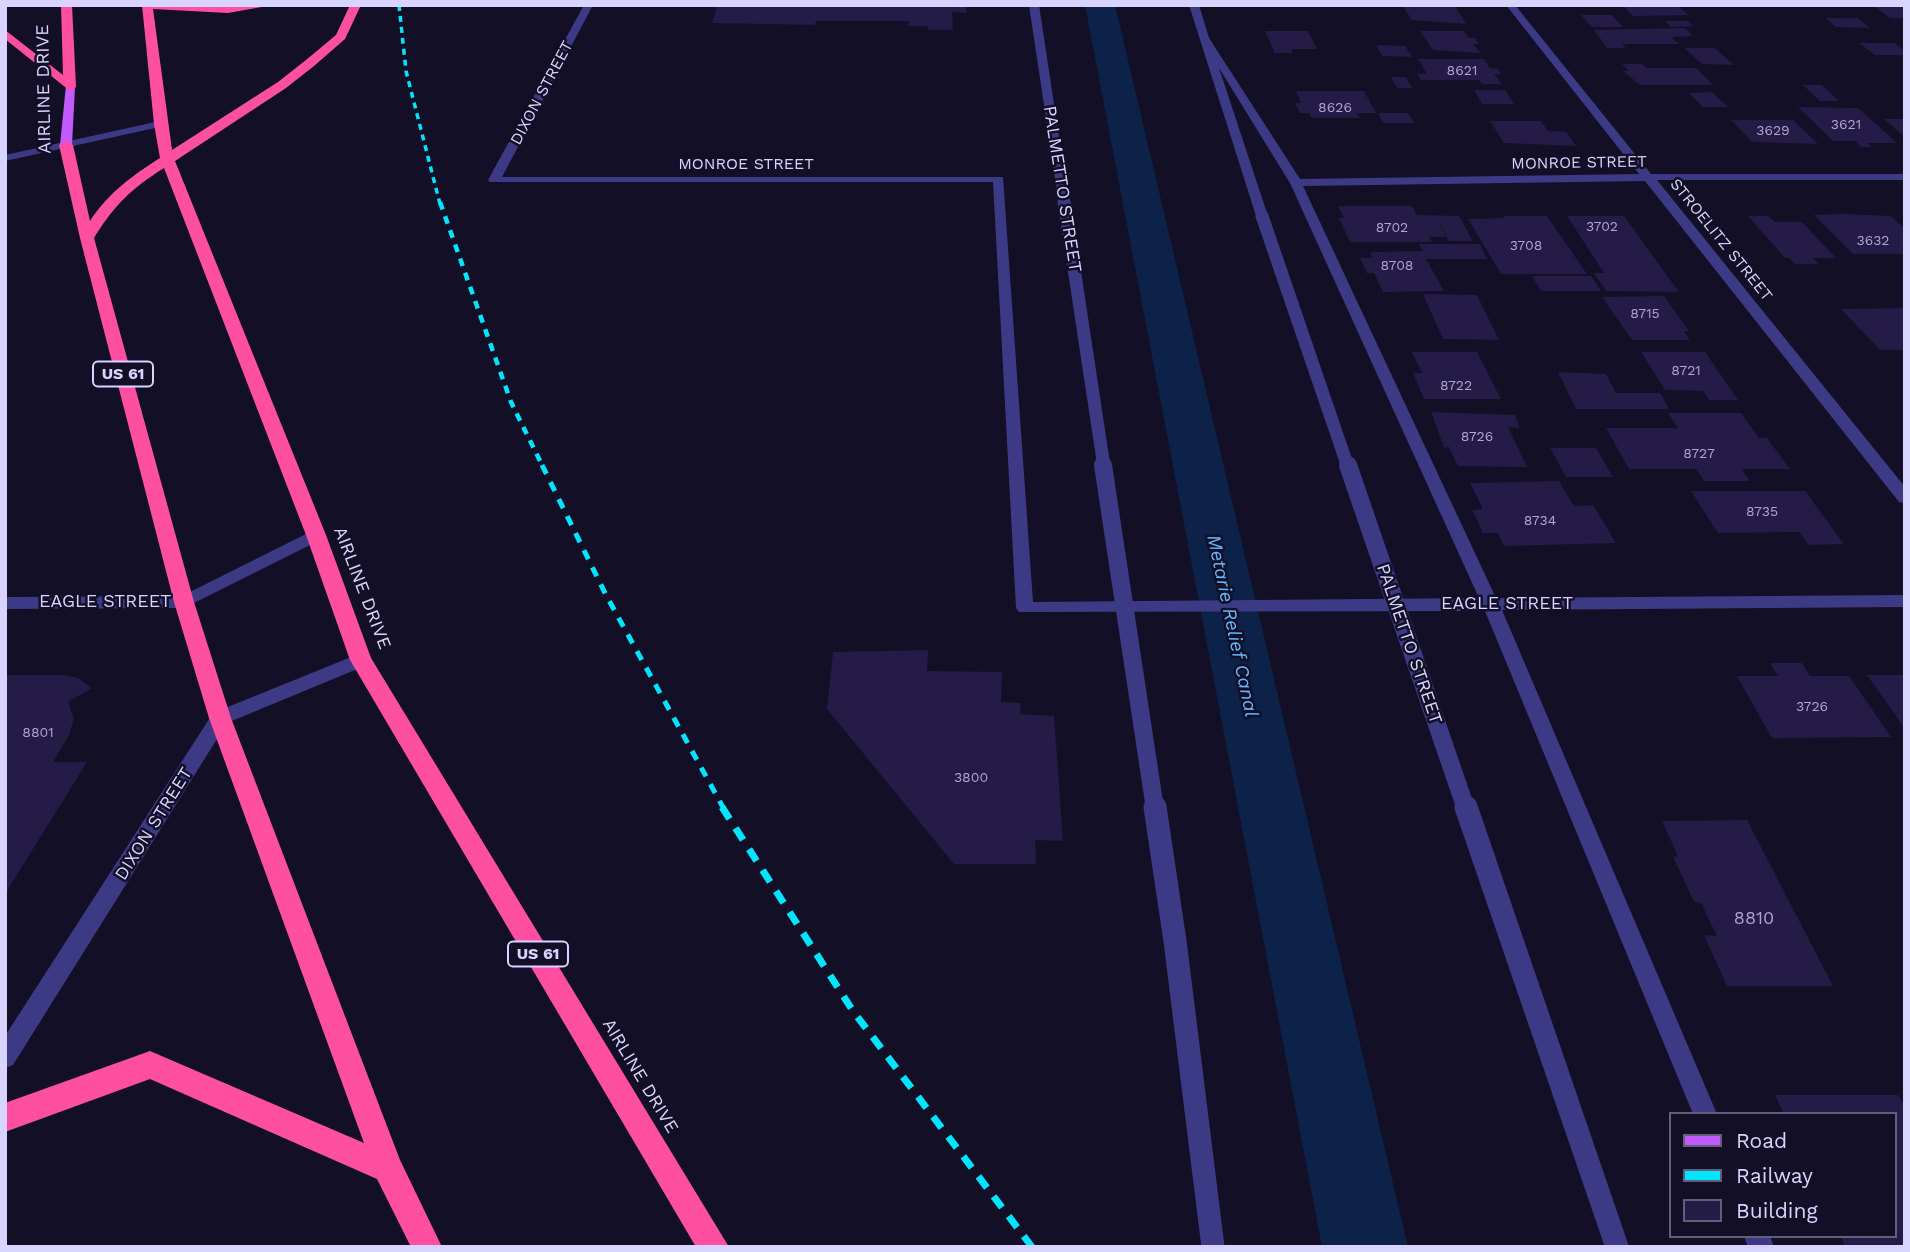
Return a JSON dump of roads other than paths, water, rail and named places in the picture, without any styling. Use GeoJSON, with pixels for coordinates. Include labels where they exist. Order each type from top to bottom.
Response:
{"type":"FeatureCollection","features":[{"type":"Feature","properties":{"kind":"highway","name":"AIRLINE DRIVE"},"geometry":{"type":"LineString","coordinates":[[66,5],[70,87]]}},
{"type":"Feature","properties":{"kind":"highway","name":"AIRLINE DRIVE"},"geometry":{"type":"LineString","coordinates":[[147,5],[160,124],[167,158],[316,536],[361,660],[714,1247]]}},
{"type":"Feature","properties":{"kind":"highway"},"geometry":{"type":"LineString","coordinates":[[147,5],[228,10],[268,5]]}},
{"type":"Feature","properties":{"kind":"highway"},"geometry":{"type":"LineString","coordinates":[[87,238],[107,206],[128,185],[282,85],[341,37],[355,13],[356,5]]}},
{"type":"Feature","properties":{"kind":"highway"},"geometry":{"type":"LineString","coordinates":[[5,33],[70,87]]}},
{"type":"Feature","properties":{"kind":"highway","name":"AIRLINE DRIVE"},"geometry":{"type":"LineString","coordinates":[[66,145],[87,238],[184,602],[220,718],[388,1168],[427,1247]]}},
{"type":"Feature","properties":{"kind":"highway"},"geometry":{"type":"LineString","coordinates":[[5,1118],[150,1065],[388,1168]]}},
{"type":"Feature","properties":{"kind":"main road","name":"AIRLINE DRIVE"},"geometry":{"type":"LineString","coordinates":[[66,145],[70,87]]}},
{"type":"Feature","properties":{"kind":"street","name":"DIXON STREET"},"geometry":{"type":"LineString","coordinates":[[494,180],[589,5]]}},
{"type":"Feature","properties":{"kind":"street","name":"PALMETTO STREET"},"geometry":{"type":"LineString","coordinates":[[1034,5],[1175,941],[1213,1247]]}},
{"type":"Feature","properties":{"kind":"street","name":"PALMETTO STREET"},"geometry":{"type":"LineString","coordinates":[[1194,5],[1262,216],[1617,1247]]}},
{"type":"Feature","properties":{"kind":"street","name":"STROELITZ STREET"},"geometry":{"type":"LineString","coordinates":[[1510,5],[1905,498]]}},
{"type":"Feature","properties":{"kind":"street","name":"PALMETTO STREET"},"geometry":{"type":"LineString","coordinates":[[1207,40],[1297,183],[1491,605],[1704,1112]]}},
{"type":"Feature","properties":{"kind":"street"},"geometry":{"type":"LineString","coordinates":[[5,158],[160,124]]}},
{"type":"Feature","properties":{"kind":"street","name":"MONROE STREET"},"geometry":{"type":"LineString","coordinates":[[1297,183],[1648,177],[1905,177]]}},
{"type":"Feature","properties":{"kind":"street","name":"MONROE STREET"},"geometry":{"type":"LineString","coordinates":[[494,180],[999,180],[1025,608]]}},
{"type":"Feature","properties":{"kind":"street","name":"EAGLE STREET"},"geometry":{"type":"LineString","coordinates":[[5,603],[184,602],[316,536]]}},
{"type":"Feature","properties":{"kind":"street","name":"EAGLE STREET"},"geometry":{"type":"LineString","coordinates":[[1025,608],[1905,601]]}},
{"type":"Feature","properties":{"kind":"street"},"geometry":{"type":"LineString","coordinates":[[220,718],[361,660]]}},
{"type":"Feature","properties":{"kind":"street","name":"DIXON STREET"},"geometry":{"type":"LineString","coordinates":[[5,1057],[220,718]]}},
{"type":"Feature","properties":{"kind":"waterway","name":"Metarie Relief Canal"},"geometry":{"type":"LineString","coordinates":[[1100,5],[1365,1247]]}},
{"type":"Feature","properties":{"kind":"railway"},"geometry":{"type":"LineString","coordinates":[[399,5],[406,71],[440,204]]}},
{"type":"Feature","properties":{"kind":"railway"},"geometry":{"type":"LineString","coordinates":[[440,202],[511,402],[543,467]]}},
{"type":"Feature","properties":{"kind":"railway"},"geometry":{"type":"LineString","coordinates":[[542,465],[606,595],[724,809]]}},
{"type":"Feature","properties":{"kind":"railway"},"geometry":{"type":"LineString","coordinates":[[722,807],[853,1011],[1032,1247]]}}]}
